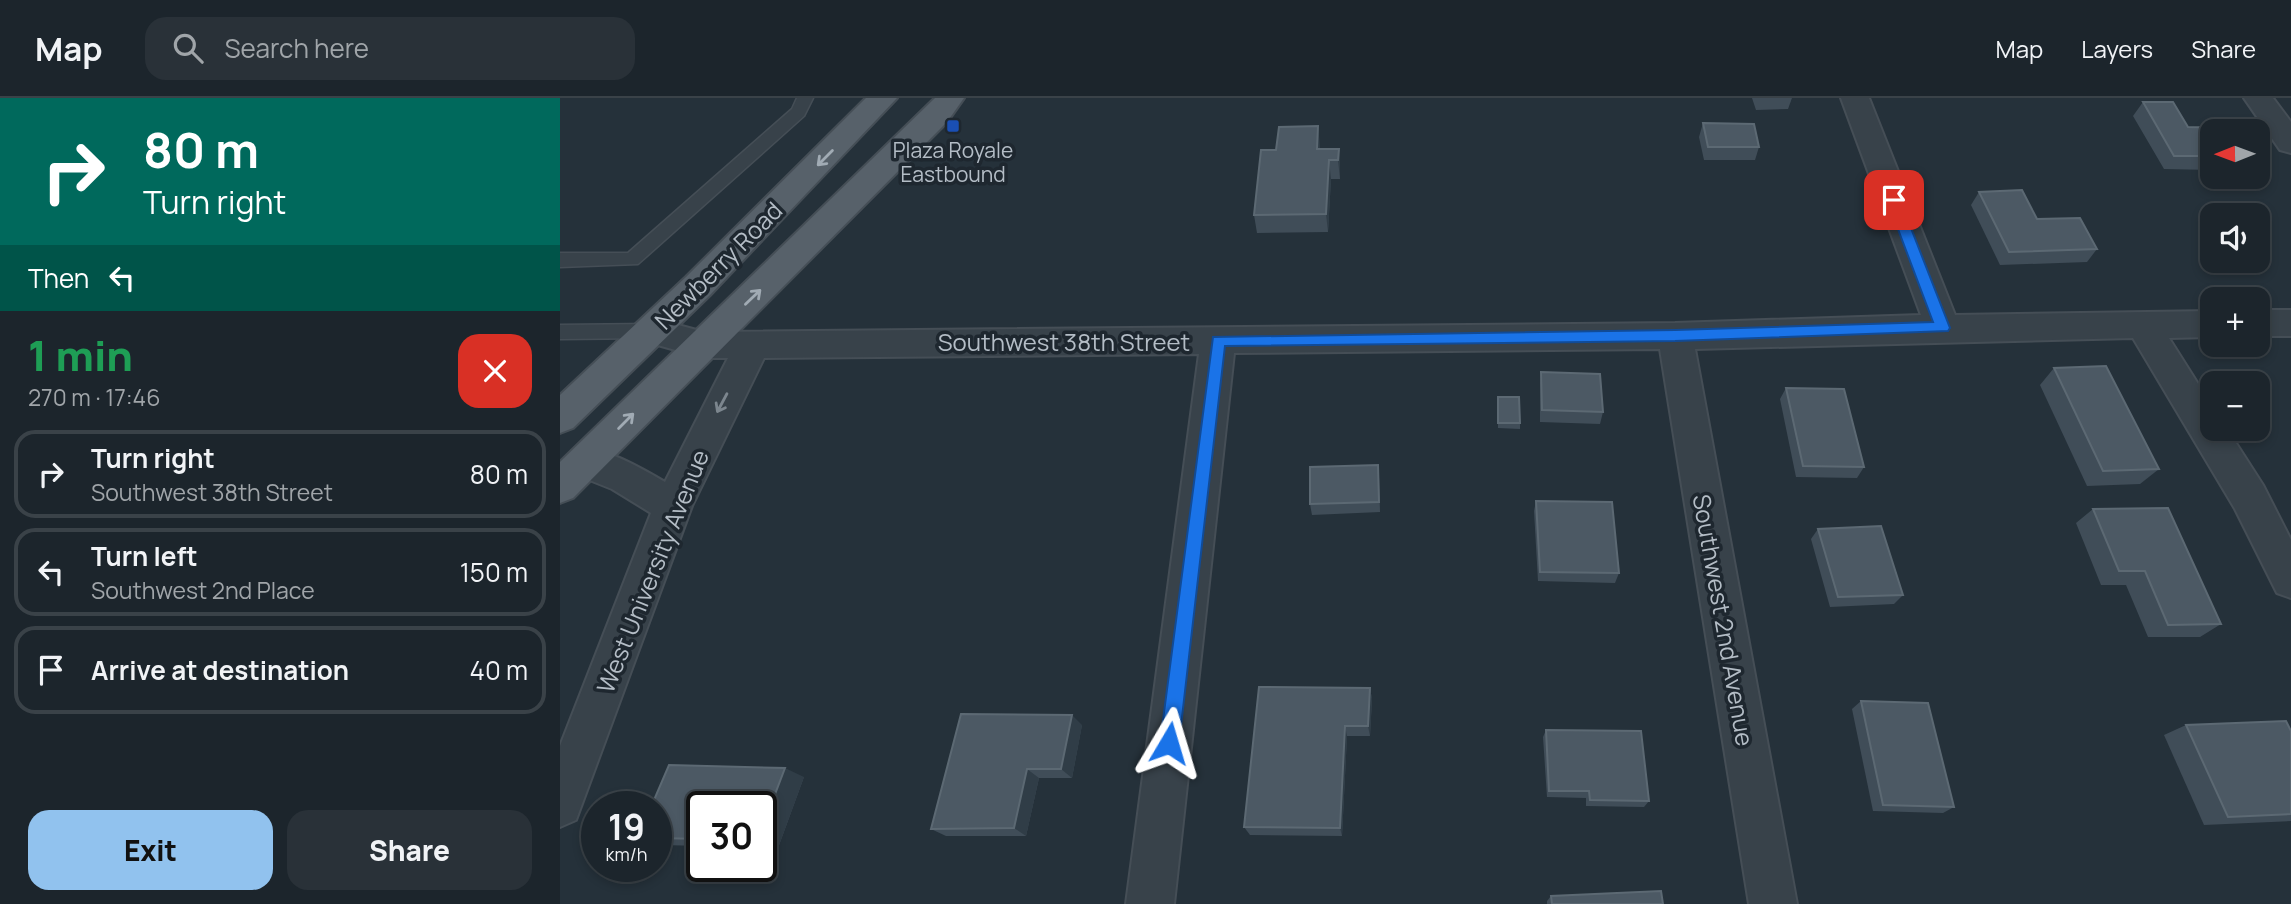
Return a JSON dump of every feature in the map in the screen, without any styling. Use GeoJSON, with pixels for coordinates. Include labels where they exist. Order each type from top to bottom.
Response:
{"type":"FeatureCollection","features":[{"type":"Feature","properties":{"kind":"main road"},"geometry":{"type":"LineString","coordinates":[[704,345],[937,115],[950,98]]}},
{"type":"Feature","properties":{"kind":"main road","name":"Newberry Road"},"geometry":{"type":"LineString","coordinates":[[560,418],[652,331],[878,104]]}},
{"type":"Feature","properties":{"kind":"main road","name":"Newberry Road"},"geometry":{"type":"LineString","coordinates":[[572,475],[704,345]]}},
{"type":"Feature","properties":{"kind":"street"},"geometry":{"type":"LineString","coordinates":[[1855,98],[1942,328]]}},
{"type":"Feature","properties":{"kind":"street"},"geometry":{"type":"LineString","coordinates":[[2258,98],[2291,144]]}},
{"type":"Feature","properties":{"kind":"street"},"geometry":{"type":"LineString","coordinates":[[2270,323],[2291,323]]}},
{"type":"Feature","properties":{"kind":"street"},"geometry":{"type":"LineString","coordinates":[[2143,324],[2249,497],[2291,580]]}},
{"type":"Feature","properties":{"kind":"street","name":"Southwest 38th Street"},"geometry":{"type":"LineString","coordinates":[[652,331],[704,345],[1675,336],[2200,324]]}},
{"type":"Feature","properties":{"kind":"street","name":"Southwest 2nd Avenue"},"geometry":{"type":"LineString","coordinates":[[1675,336],[1773,904]]}},
{"type":"Feature","properties":{"kind":"street"},"geometry":{"type":"LineString","coordinates":[[1150,904],[1219,341]]}},
{"type":"Feature","properties":{"kind":"street","name":"West University Avenue"},"geometry":{"type":"LineString","coordinates":[[560,804],[673,506],[710,425],[754,343]]}},
{"type":"Feature","properties":{"kind":"street"},"geometry":{"type":"LineString","coordinates":[[572,475],[625,478],[673,506]]}},
{"type":"Feature","properties":{"kind":"lane"},"geometry":{"type":"LineString","coordinates":[[560,260],[632,259],[799,112],[805,98]]}},
{"type":"Feature","properties":{"kind":"lane"},"geometry":{"type":"LineString","coordinates":[[560,332],[652,331]]}},
{"type":"Feature","properties":{"kind":"building"},"geometry":{"type":"Polygon","coordinates":[[[2143,102],[2173,102],[2188,127],[2200,127],[2200,156],[2174,156],[2143,102]]]}},
{"type":"Feature","properties":{"kind":"building"},"geometry":{"type":"Polygon","coordinates":[[[1703,123],[1754,124],[1759,147],[1708,147],[1703,123]]]}},
{"type":"Feature","properties":{"kind":"building"},"geometry":{"type":"Polygon","coordinates":[[[1318,126],[1317,149],[1339,149],[1338,160],[1329,160],[1326,214],[1254,215],[1261,150],[1276,150],[1279,127],[1318,126]]]}},
{"type":"Feature","properties":{"kind":"building"},"geometry":{"type":"Polygon","coordinates":[[[2022,190],[2037,219],[2080,218],[2097,249],[2009,252],[1979,192],[2022,190]]]}},
{"type":"Feature","properties":{"kind":"building"},"geometry":{"type":"Polygon","coordinates":[[[2106,366],[2159,469],[2103,471],[2054,368],[2106,366]]]}},
{"type":"Feature","properties":{"kind":"building"},"geometry":{"type":"Polygon","coordinates":[[[1541,372],[1600,374],[1603,412],[1542,410],[1541,372]]]}},
{"type":"Feature","properties":{"kind":"building"},"geometry":{"type":"Polygon","coordinates":[[[1786,388],[1844,389],[1864,467],[1803,466],[1786,388]]]}},
{"type":"Feature","properties":{"kind":"building"},"geometry":{"type":"Polygon","coordinates":[[[1498,397],[1519,397],[1520,423],[1498,423],[1498,397]]]}},
{"type":"Feature","properties":{"kind":"building"},"geometry":{"type":"Polygon","coordinates":[[[1378,465],[1379,502],[1310,504],[1310,467],[1378,465]]]}},
{"type":"Feature","properties":{"kind":"building"},"geometry":{"type":"Polygon","coordinates":[[[1536,501],[1612,502],[1619,573],[1540,572],[1536,501]]]}},
{"type":"Feature","properties":{"kind":"building"},"geometry":{"type":"Polygon","coordinates":[[[2168,508],[2221,624],[2168,625],[2145,571],[2119,571],[2093,509],[2168,508]]]}},
{"type":"Feature","properties":{"kind":"building"},"geometry":{"type":"Polygon","coordinates":[[[1881,526],[1903,595],[1838,597],[1818,529],[1881,526]]]}},
{"type":"Feature","properties":{"kind":"building"},"geometry":{"type":"Polygon","coordinates":[[[1259,687],[1370,688],[1368,726],[1345,726],[1340,828],[1244,827],[1259,687]]]}},
{"type":"Feature","properties":{"kind":"building"},"geometry":{"type":"Polygon","coordinates":[[[1861,701],[1928,703],[1954,807],[1883,805],[1861,701]]]}},
{"type":"Feature","properties":{"kind":"building"},"geometry":{"type":"Polygon","coordinates":[[[961,714],[1072,715],[1061,769],[1027,769],[1014,828],[931,829],[961,714]]]}},
{"type":"Feature","properties":{"kind":"building"},"geometry":{"type":"Polygon","coordinates":[[[2286,721],[2291,731],[2291,814],[2228,817],[2186,725],[2286,721]]]}},
{"type":"Feature","properties":{"kind":"building"},"geometry":{"type":"Polygon","coordinates":[[[1546,730],[1641,731],[1649,801],[1590,800],[1589,791],[1549,791],[1546,730]]]}},
{"type":"Feature","properties":{"kind":"building"},"geometry":{"type":"Polygon","coordinates":[[[669,765],[785,768],[776,791],[686,791],[686,839],[672,838],[672,791],[658,791],[669,765]]]}},
{"type":"Feature","properties":{"kind":"building"},"geometry":{"type":"Polygon","coordinates":[[[1661,891],[1663,904],[1552,904],[1551,896],[1661,891]]]}},
{"type":"Feature","properties":{"kind":"place","name":"Plaza Royale Eastbound"},"geometry":{"type":"Point","coordinates":[953,126]}},
{"type":"Feature","properties":{"kind":"route"},"geometry":{"type":"LineString","coordinates":[[1169,743],[1219,341],[1675,336],[1942,328],[1894,200]]}}]}
